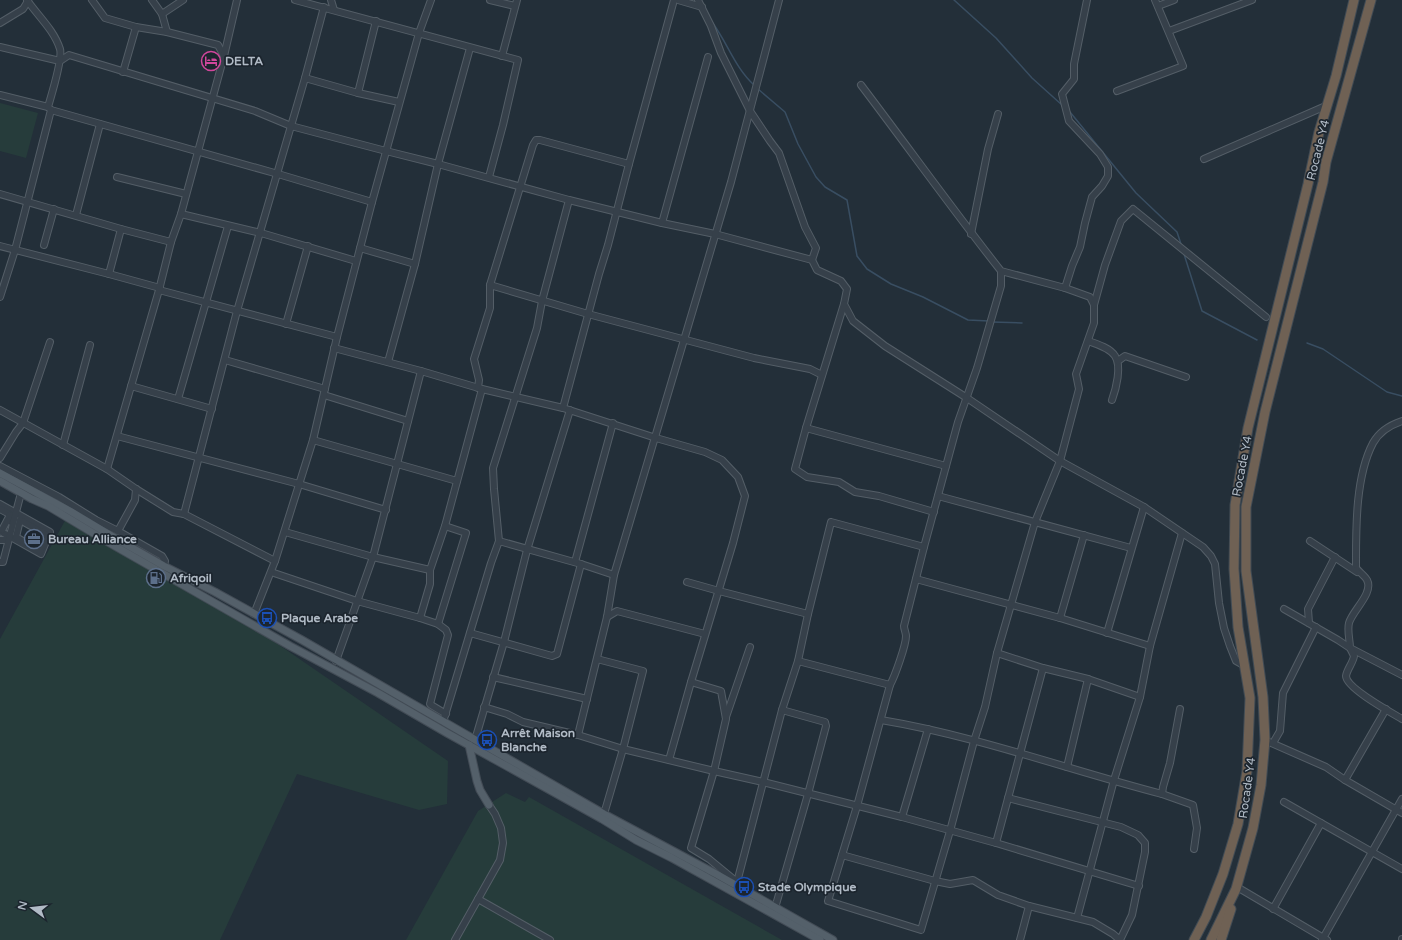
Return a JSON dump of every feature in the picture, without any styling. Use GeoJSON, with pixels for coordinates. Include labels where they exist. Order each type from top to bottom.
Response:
{"type":"FeatureCollection","features":[{"type":"Feature","properties":{"kind":"highway","name":"Rocade Y4"},"geometry":{"type":"LineString","coordinates":[[1194,940],[1206,917],[1223,874],[1238,824],[1247,770],[1250,698],[1238,627],[1234,569],[1235,506],[1248,428],[1308,187],[1319,132],[1328,105],[1354,0]]}},
{"type":"Feature","properties":{"kind":"highway","name":"Rocade Y4"},"geometry":{"type":"LineString","coordinates":[[1211,940],[1236,888],[1253,828],[1269,741],[1246,571],[1246,507],[1265,412],[1323,182],[1326,162],[1371,0]]}},
{"type":"Feature","properties":{"kind":"highway"},"geometry":{"type":"LineString","coordinates":[[1187,940],[1196,925],[1215,879],[1231,830],[1247,770]]}},
{"type":"Feature","properties":{"kind":"highway"},"geometry":{"type":"LineString","coordinates":[[1221,940],[1236,888]]}},
{"type":"Feature","properties":{"kind":"main road"},"geometry":{"type":"LineString","coordinates":[[0,473],[70,511],[164,566],[302,640],[443,722],[472,743],[602,818],[636,840],[672,858],[820,940]]}},
{"type":"Feature","properties":{"kind":"main road"},"geometry":{"type":"LineString","coordinates":[[0,481],[48,506],[290,646],[736,884],[775,908],[833,940]]}},
{"type":"Feature","properties":{"kind":"main road"},"geometry":{"type":"LineString","coordinates":[[472,743],[476,781],[489,804]]}},
{"type":"Feature","properties":{"kind":"street"},"geometry":{"type":"LineString","coordinates":[[92,0],[105,18],[136,27],[167,32],[218,45],[224,56]]}},
{"type":"Feature","properties":{"kind":"street"},"geometry":{"type":"LineString","coordinates":[[152,0],[162,14],[167,32]]}},
{"type":"Feature","properties":{"kind":"street"},"geometry":{"type":"LineString","coordinates":[[162,14],[183,0]]}},
{"type":"Feature","properties":{"kind":"street"},"geometry":{"type":"LineString","coordinates":[[107,469],[160,289],[171,242],[181,214],[224,56],[237,0]]}},
{"type":"Feature","properties":{"kind":"street"},"geometry":{"type":"LineString","coordinates":[[296,0],[518,60],[489,177]]}},
{"type":"Feature","properties":{"kind":"street"},"geometry":{"type":"LineString","coordinates":[[331,0],[334,10]]}},
{"type":"Feature","properties":{"kind":"street"},"geometry":{"type":"LineString","coordinates":[[254,614],[285,532],[312,440],[356,261],[399,102],[419,33],[431,0]]}},
{"type":"Feature","properties":{"kind":"street"},"geometry":{"type":"LineString","coordinates":[[490,0],[516,3],[502,56]]}},
{"type":"Feature","properties":{"kind":"street"},"geometry":{"type":"LineString","coordinates":[[563,408],[674,0]]}},
{"type":"Feature","properties":{"kind":"street"},"geometry":{"type":"LineString","coordinates":[[678,0],[702,7]]}},
{"type":"Feature","properties":{"kind":"street"},"geometry":{"type":"LineString","coordinates":[[698,0],[711,26],[721,53],[750,110],[770,141],[780,153],[805,227],[816,248],[812,260],[817,270],[841,281],[847,289],[844,304],[795,469],[807,477],[839,482],[856,492],[879,496],[934,512]]}},
{"type":"Feature","properties":{"kind":"street"},"geometry":{"type":"LineString","coordinates":[[578,735],[607,617],[614,575],[685,340],[750,110],[779,0]]}},
{"type":"Feature","properties":{"kind":"street"},"geometry":{"type":"LineString","coordinates":[[1065,288],[1080,247],[1092,197],[1102,186],[1108,176],[1108,167],[1100,154],[1068,121],[1062,94],[1074,78],[1074,64],[1087,0]]}},
{"type":"Feature","properties":{"kind":"street"},"geometry":{"type":"LineString","coordinates":[[1118,92],[1183,66],[1156,3],[1174,0]]}},
{"type":"Feature","properties":{"kind":"street"},"geometry":{"type":"LineString","coordinates":[[1169,31],[1252,0]]}},
{"type":"Feature","properties":{"kind":"street"},"geometry":{"type":"LineString","coordinates":[[0,24],[23,9],[28,1],[52,32],[60,50],[60,61],[28,202],[0,297]]}},
{"type":"Feature","properties":{"kind":"street"},"geometry":{"type":"LineString","coordinates":[[184,514],[226,360],[237,310],[278,174],[324,7]]}},
{"type":"Feature","properties":{"kind":"street"},"geometry":{"type":"LineString","coordinates":[[358,93],[376,21]]}},
{"type":"Feature","properties":{"kind":"street"},"geometry":{"type":"LineString","coordinates":[[123,72],[136,27]]}},
{"type":"Feature","properties":{"kind":"street"},"geometry":{"type":"LineString","coordinates":[[0,47],[60,61],[69,55],[255,110],[291,126],[489,177],[569,200],[662,224],[715,234],[812,260]]}},
{"type":"Feature","properties":{"kind":"street"},"geometry":{"type":"LineString","coordinates":[[388,362],[415,264],[438,164],[470,48]]}},
{"type":"Feature","properties":{"kind":"street"},"geometry":{"type":"LineString","coordinates":[[662,224],[708,57]]}},
{"type":"Feature","properties":{"kind":"street"},"geometry":{"type":"LineString","coordinates":[[305,78],[358,93],[399,102]]}},
{"type":"Feature","properties":{"kind":"street"},"geometry":{"type":"LineString","coordinates":[[861,85],[910,149],[971,234],[1001,271],[1065,288],[1090,297],[1094,305]]}},
{"type":"Feature","properties":{"kind":"street"},"geometry":{"type":"LineString","coordinates":[[0,95],[50,108],[100,124],[372,202]]}},
{"type":"Feature","properties":{"kind":"street"},"geometry":{"type":"LineString","coordinates":[[1204,158],[1328,105]]}},
{"type":"Feature","properties":{"kind":"street"},"geometry":{"type":"LineString","coordinates":[[971,234],[988,149],[998,114]]}},
{"type":"Feature","properties":{"kind":"street"},"geometry":{"type":"LineString","coordinates":[[76,215],[100,124]]}},
{"type":"Feature","properties":{"kind":"street"},"geometry":{"type":"LineString","coordinates":[[420,618],[430,584],[430,570],[445,526],[480,389],[474,359],[490,308],[490,285],[533,145],[536,140],[589,152],[629,164]]}},
{"type":"Feature","properties":{"kind":"street"},"geometry":{"type":"LineString","coordinates":[[116,176],[186,194]]}},
{"type":"Feature","properties":{"kind":"street"},"geometry":{"type":"LineString","coordinates":[[0,194],[171,242]]}},
{"type":"Feature","properties":{"kind":"street"},"geometry":{"type":"LineString","coordinates":[[443,722],[499,541],[493,468],[537,328],[542,301],[569,200]]}},
{"type":"Feature","properties":{"kind":"street"},"geometry":{"type":"LineString","coordinates":[[44,245],[54,209]]}},
{"type":"Feature","properties":{"kind":"street"},"geometry":{"type":"LineString","coordinates":[[1001,271],[1000,286],[967,398],[958,422],[924,547],[904,626],[906,636],[905,642],[890,685],[857,806],[828,901],[922,930],[974,741],[985,707],[997,653],[1035,522],[1060,461],[1079,389],[1076,374],[1094,323],[1094,305],[1105,266],[1121,221],[1133,209],[1266,317]]}},
{"type":"Feature","properties":{"kind":"street"},"geometry":{"type":"LineString","coordinates":[[181,214],[261,233],[356,261]]}},
{"type":"Feature","properties":{"kind":"street"},"geometry":{"type":"LineString","coordinates":[[178,399],[228,226]]}},
{"type":"Feature","properties":{"kind":"street"},"geometry":{"type":"LineString","coordinates":[[109,274],[121,229]]}},
{"type":"Feature","properties":{"kind":"street"},"geometry":{"type":"LineString","coordinates":[[0,246],[109,274],[337,337]]}},
{"type":"Feature","properties":{"kind":"street"},"geometry":{"type":"LineString","coordinates":[[286,324],[308,246]]}},
{"type":"Feature","properties":{"kind":"street"},"geometry":{"type":"LineString","coordinates":[[360,248],[415,264]]}},
{"type":"Feature","properties":{"kind":"street"},"geometry":{"type":"LineString","coordinates":[[490,285],[588,314],[685,340],[754,358],[810,369],[822,375]]}},
{"type":"Feature","properties":{"kind":"street"},"geometry":{"type":"LineString","coordinates":[[844,304],[853,321],[885,346],[967,398],[1060,461],[1144,507],[1203,547],[1213,560],[1224,628],[1236,661],[1245,666]]}},
{"type":"Feature","properties":{"kind":"street"},"geometry":{"type":"LineString","coordinates":[[1088,341],[1102,346],[1115,355],[1118,361],[1116,389],[1112,400]]}},
{"type":"Feature","properties":{"kind":"street"},"geometry":{"type":"LineString","coordinates":[[0,458],[23,423],[50,342]]}},
{"type":"Feature","properties":{"kind":"street"},"geometry":{"type":"LineString","coordinates":[[63,445],[90,345]]}},
{"type":"Feature","properties":{"kind":"street"},"geometry":{"type":"LineString","coordinates":[[334,348],[421,371],[480,389],[563,408],[705,452],[722,460],[738,477],[745,496],[733,543],[669,760]]}},
{"type":"Feature","properties":{"kind":"street"},"geometry":{"type":"LineString","coordinates":[[1118,361],[1125,356],[1186,377]]}},
{"type":"Feature","properties":{"kind":"street"},"geometry":{"type":"LineString","coordinates":[[226,360],[408,421]]}},
{"type":"Feature","properties":{"kind":"street"},"geometry":{"type":"LineString","coordinates":[[336,661],[373,557],[421,371]]}},
{"type":"Feature","properties":{"kind":"street"},"geometry":{"type":"LineString","coordinates":[[131,386],[212,409]]}},
{"type":"Feature","properties":{"kind":"street"},"geometry":{"type":"LineString","coordinates":[[0,410],[107,469],[173,512],[184,514],[275,561]]}},
{"type":"Feature","properties":{"kind":"street"},"geometry":{"type":"LineString","coordinates":[[472,743],[504,642],[527,550],[570,410]]}},
{"type":"Feature","properties":{"kind":"street"},"geometry":{"type":"LineString","coordinates":[[1402,421],[1394,424],[1382,433],[1373,443],[1366,459],[1356,518],[1356,568],[1366,580],[1368,587],[1365,596],[1349,623],[1350,648],[1354,656],[1346,675],[1349,684],[1402,719]]}},
{"type":"Feature","properties":{"kind":"street"},"geometry":{"type":"LineString","coordinates":[[470,633],[552,656],[557,654],[613,423]]}},
{"type":"Feature","properties":{"kind":"street"},"geometry":{"type":"LineString","coordinates":[[806,428],[946,466]]}},
{"type":"Feature","properties":{"kind":"street"},"geometry":{"type":"LineString","coordinates":[[117,436],[299,484],[386,510]]}},
{"type":"Feature","properties":{"kind":"street"},"geometry":{"type":"LineString","coordinates":[[312,440],[457,481]]}},
{"type":"Feature","properties":{"kind":"street"},"geometry":{"type":"LineString","coordinates":[[0,466],[59,497],[96,520],[162,556],[165,561],[164,566]]}},
{"type":"Feature","properties":{"kind":"street"},"geometry":{"type":"LineString","coordinates":[[118,531],[135,500],[136,489]]}},
{"type":"Feature","properties":{"kind":"street"},"geometry":{"type":"LineString","coordinates":[[0,561],[2,560],[11,538],[20,520],[47,535],[40,551],[11,538],[8,539],[1,531],[13,514],[21,493]]}},
{"type":"Feature","properties":{"kind":"street"},"geometry":{"type":"LineString","coordinates":[[938,496],[1131,548]]}},
{"type":"Feature","properties":{"kind":"street"},"geometry":{"type":"LineString","coordinates":[[0,504],[13,514]]}},
{"type":"Feature","properties":{"kind":"street"},"geometry":{"type":"LineString","coordinates":[[1107,633],[1144,507]]}},
{"type":"Feature","properties":{"kind":"street"},"geometry":{"type":"LineString","coordinates":[[0,509],[50,532],[41,554],[11,538],[0,540]]}},
{"type":"Feature","properties":{"kind":"street"},"geometry":{"type":"LineString","coordinates":[[11,538],[13,514]]}},
{"type":"Feature","properties":{"kind":"street"},"geometry":{"type":"LineString","coordinates":[[750,647],[726,719],[714,771],[691,848],[709,859],[736,884],[782,710],[798,661],[831,522],[924,547]]}},
{"type":"Feature","properties":{"kind":"street"},"geometry":{"type":"LineString","coordinates":[[438,624],[466,533],[445,526]]}},
{"type":"Feature","properties":{"kind":"street"},"geometry":{"type":"LineString","coordinates":[[285,532],[373,557],[430,570]]}},
{"type":"Feature","properties":{"kind":"street"},"geometry":{"type":"LineString","coordinates":[[1077,918],[1102,822],[1140,697],[1150,646],[1182,533]]}},
{"type":"Feature","properties":{"kind":"street"},"geometry":{"type":"LineString","coordinates":[[1060,618],[1084,535]]}},
{"type":"Feature","properties":{"kind":"street"},"geometry":{"type":"LineString","coordinates":[[499,541],[578,563],[614,575]]}},
{"type":"Feature","properties":{"kind":"street"},"geometry":{"type":"LineString","coordinates":[[1310,541],[1362,575]]}},
{"type":"Feature","properties":{"kind":"street"},"geometry":{"type":"LineString","coordinates":[[1309,623],[1308,609],[1335,557]]}},
{"type":"Feature","properties":{"kind":"street"},"geometry":{"type":"LineString","coordinates":[[271,572],[357,601],[420,618],[438,624],[446,630],[448,635],[430,704],[430,706],[446,714]]}},
{"type":"Feature","properties":{"kind":"street"},"geometry":{"type":"LineString","coordinates":[[916,580],[1060,618],[1150,646]]}},
{"type":"Feature","properties":{"kind":"street"},"geometry":{"type":"LineString","coordinates":[[687,582],[808,614]]}},
{"type":"Feature","properties":{"kind":"street"},"geometry":{"type":"LineString","coordinates":[[1284,609],[1350,648],[1402,675]]}},
{"type":"Feature","properties":{"kind":"street"},"geometry":{"type":"LineString","coordinates":[[607,617],[618,611],[705,634]]}},
{"type":"Feature","properties":{"kind":"street"},"geometry":{"type":"LineString","coordinates":[[1316,627],[1283,693],[1280,731],[1269,741],[1326,767],[1344,780],[1402,814]]}},
{"type":"Feature","properties":{"kind":"street"},"geometry":{"type":"LineString","coordinates":[[997,653],[1043,668],[1088,679],[1140,697]]}},
{"type":"Feature","properties":{"kind":"street"},"geometry":{"type":"LineString","coordinates":[[596,659],[643,671],[623,749],[604,814]]}},
{"type":"Feature","properties":{"kind":"street"},"geometry":{"type":"LineString","coordinates":[[798,661],[890,685]]}},
{"type":"Feature","properties":{"kind":"street"},"geometry":{"type":"LineString","coordinates":[[996,843],[1043,668]]}},
{"type":"Feature","properties":{"kind":"street"},"geometry":{"type":"LineString","coordinates":[[493,676],[587,699]]}},
{"type":"Feature","properties":{"kind":"street"},"geometry":{"type":"LineString","coordinates":[[1068,767],[1088,679]]}},
{"type":"Feature","properties":{"kind":"street"},"geometry":{"type":"LineString","coordinates":[[691,682],[721,692],[726,719]]}},
{"type":"Feature","properties":{"kind":"street"},"geometry":{"type":"LineString","coordinates":[[484,707],[507,714],[523,722],[578,735],[623,749],[902,817],[996,843],[1139,886]]}},
{"type":"Feature","properties":{"kind":"street"},"geometry":{"type":"LineString","coordinates":[[1162,794],[1162,787],[1170,763],[1180,709]]}},
{"type":"Feature","properties":{"kind":"street"},"geometry":{"type":"LineString","coordinates":[[1344,780],[1386,709]]}},
{"type":"Feature","properties":{"kind":"street"},"geometry":{"type":"LineString","coordinates":[[775,908],[808,794],[826,723],[782,710]]}},
{"type":"Feature","properties":{"kind":"street"},"geometry":{"type":"LineString","coordinates":[[881,720],[928,729],[974,741],[1162,794],[1193,805],[1197,828],[1194,849]]}},
{"type":"Feature","properties":{"kind":"street"},"geometry":{"type":"LineString","coordinates":[[902,817],[928,729]]}},
{"type":"Feature","properties":{"kind":"street"},"geometry":{"type":"LineString","coordinates":[[842,855],[950,884],[973,880],[998,895],[1029,906],[1093,922],[1114,934],[1120,940],[1132,915],[1139,886],[1145,852],[1145,843],[1138,835],[1121,827],[1008,798]]}},
{"type":"Feature","properties":{"kind":"street"},"geometry":{"type":"LineString","coordinates":[[1236,888],[1273,908],[1324,939],[1402,799]]}},
{"type":"Feature","properties":{"kind":"street"},"geometry":{"type":"LineString","coordinates":[[1284,802],[1402,869]]}},
{"type":"Feature","properties":{"kind":"street"},"geometry":{"type":"LineString","coordinates":[[455,940],[500,860],[502,847],[501,828],[489,804]]}},
{"type":"Feature","properties":{"kind":"street"},"geometry":{"type":"LineString","coordinates":[[1273,908],[1321,823]]}},
{"type":"Feature","properties":{"kind":"street"},"geometry":{"type":"LineString","coordinates":[[478,899],[550,940]]}},
{"type":"Feature","properties":{"kind":"street"},"geometry":{"type":"LineString","coordinates":[[1020,940],[1029,906]]}},
{"type":"Feature","properties":{"kind":"green space"},"geometry":{"type":"Polygon","coordinates":[[[0,103],[38,113],[26,158],[0,151],[0,103]]]}},
{"type":"Feature","properties":{"kind":"green space"},"geometry":{"type":"Polygon","coordinates":[[[67,517],[231,612],[448,761],[447,804],[419,810],[297,774],[220,940],[0,940],[0,639],[67,517]]]}},
{"type":"Feature","properties":{"kind":"green space"},"geometry":{"type":"Polygon","coordinates":[[[506,793],[525,802],[529,797],[782,940],[406,940],[478,811],[506,793]]]}},
{"type":"Feature","properties":{"kind":"waterway"},"geometry":{"type":"LineString","coordinates":[[954,0],[996,38],[1032,78],[1062,105]]}},
{"type":"Feature","properties":{"kind":"waterway"},"geometry":{"type":"LineString","coordinates":[[712,22],[736,63],[754,85]]}},
{"type":"Feature","properties":{"kind":"waterway"},"geometry":{"type":"LineString","coordinates":[[758,89],[785,112],[798,144],[816,177],[825,187],[847,200],[857,256],[867,269],[891,284],[923,297],[968,320],[989,321]]}},
{"type":"Feature","properties":{"kind":"waterway"},"geometry":{"type":"LineString","coordinates":[[1070,112],[1136,193],[1177,232],[1181,244]]}},
{"type":"Feature","properties":{"kind":"waterway"},"geometry":{"type":"LineString","coordinates":[[1184,254],[1202,311],[1257,340]]}},
{"type":"Feature","properties":{"kind":"waterway"},"geometry":{"type":"LineString","coordinates":[[992,322],[1022,323]]}},
{"type":"Feature","properties":{"kind":"waterway"},"geometry":{"type":"LineString","coordinates":[[1307,343],[1323,349],[1387,392],[1402,396]]}},
{"type":"Feature","properties":{"kind":"place","name":"DELTA"},"geometry":{"type":"Point","coordinates":[211,61]}},
{"type":"Feature","properties":{"kind":"place","name":"Bureau Alliance"},"geometry":{"type":"Point","coordinates":[34,539]}},
{"type":"Feature","properties":{"kind":"place","name":"Afriqoil"},"geometry":{"type":"Point","coordinates":[156,578]}},
{"type":"Feature","properties":{"kind":"place","name":"Plaque Arabe"},"geometry":{"type":"Point","coordinates":[267,618]}},
{"type":"Feature","properties":{"kind":"place","name":"Arrêt Maison Blanche"},"geometry":{"type":"Point","coordinates":[487,740]}},
{"type":"Feature","properties":{"kind":"place","name":"Stade Olympique"},"geometry":{"type":"Point","coordinates":[744,887]}}]}
